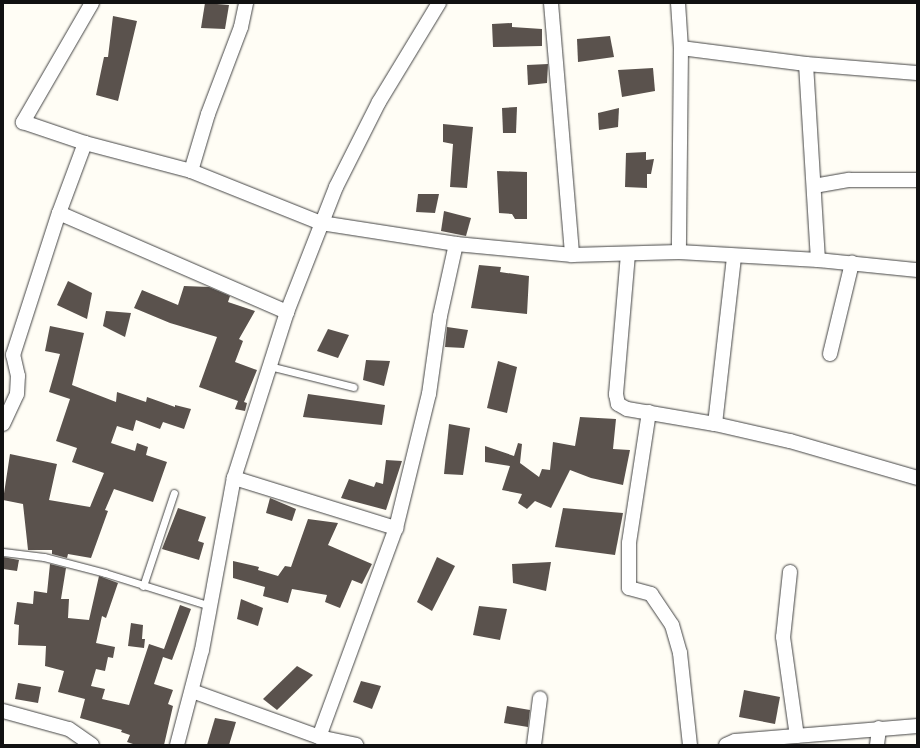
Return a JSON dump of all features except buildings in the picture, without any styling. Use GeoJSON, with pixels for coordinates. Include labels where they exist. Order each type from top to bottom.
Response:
{"type":"FeatureCollection","features":[{"type":"Feature","properties":{"kind":"street"},"geometry":{"type":"LineString","coordinates":[[92,3],[23,122],[85,143],[191,171],[321,223],[456,244],[572,255],[679,252],[818,260],[917,270]]}},
{"type":"Feature","properties":{"kind":"street"},"geometry":{"type":"LineString","coordinates":[[191,171],[208,114],[240,27],[246,3]]}},
{"type":"Feature","properties":{"kind":"street"},"geometry":{"type":"LineString","coordinates":[[177,745],[192,691],[210,606],[234,478],[287,312],[321,223],[379,102],[439,3]]}},
{"type":"Feature","properties":{"kind":"street"},"geometry":{"type":"LineString","coordinates":[[552,3],[572,255]]}},
{"type":"Feature","properties":{"kind":"street"},"geometry":{"type":"LineString","coordinates":[[678,3],[681,48],[679,252]]}},
{"type":"Feature","properties":{"kind":"street"},"geometry":{"type":"LineString","coordinates":[[681,48],[806,64],[917,73]]}},
{"type":"Feature","properties":{"kind":"street"},"geometry":{"type":"LineString","coordinates":[[806,64],[818,260]]}},
{"type":"Feature","properties":{"kind":"street"},"geometry":{"type":"LineString","coordinates":[[3,424],[17,394],[18,376],[13,355],[59,213],[85,143]]}},
{"type":"Feature","properties":{"kind":"street"},"geometry":{"type":"LineString","coordinates":[[814,186],[849,180],[917,180]]}},
{"type":"Feature","properties":{"kind":"street"},"geometry":{"type":"LineString","coordinates":[[59,213],[287,312]]}},
{"type":"Feature","properties":{"kind":"street"},"geometry":{"type":"LineString","coordinates":[[319,737],[396,528],[429,394],[440,316],[456,244]]}},
{"type":"Feature","properties":{"kind":"street"},"geometry":{"type":"LineString","coordinates":[[628,254],[616,394],[618,404],[627,409],[716,424],[790,441],[917,478]]}},
{"type":"Feature","properties":{"kind":"street"},"geometry":{"type":"LineString","coordinates":[[716,424],[734,256]]}},
{"type":"Feature","properties":{"kind":"street"},"geometry":{"type":"LineString","coordinates":[[830,354],[852,263]]}},
{"type":"Feature","properties":{"kind":"street"},"geometry":{"type":"LineString","coordinates":[[649,412],[629,543],[629,588],[651,594],[672,625],[680,653],[690,745]]}},
{"type":"Feature","properties":{"kind":"street"},"geometry":{"type":"LineString","coordinates":[[234,478],[396,528]]}},
{"type":"Feature","properties":{"kind":"street"},"geometry":{"type":"LineString","coordinates":[[790,572],[783,638],[797,736]]}},
{"type":"Feature","properties":{"kind":"street"},"geometry":{"type":"LineString","coordinates":[[192,691],[319,737],[356,745]]}},
{"type":"Feature","properties":{"kind":"street"},"geometry":{"type":"LineString","coordinates":[[534,745],[540,698]]}},
{"type":"Feature","properties":{"kind":"street"},"geometry":{"type":"LineString","coordinates":[[3,711],[69,729],[92,745]]}},
{"type":"Feature","properties":{"kind":"street"},"geometry":{"type":"LineString","coordinates":[[726,745],[735,741],[917,726]]}},
{"type":"Feature","properties":{"kind":"street"},"geometry":{"type":"LineString","coordinates":[[877,745],[879,728]]}},
{"type":"Feature","properties":{"kind":"lane"},"geometry":{"type":"LineString","coordinates":[[269,366],[353,387]]}},
{"type":"Feature","properties":{"kind":"lane"},"geometry":{"type":"LineString","coordinates":[[143,586],[174,493]]}},
{"type":"Feature","properties":{"kind":"lane"},"geometry":{"type":"LineString","coordinates":[[3,552],[44,557],[105,573],[210,606]]}}]}
